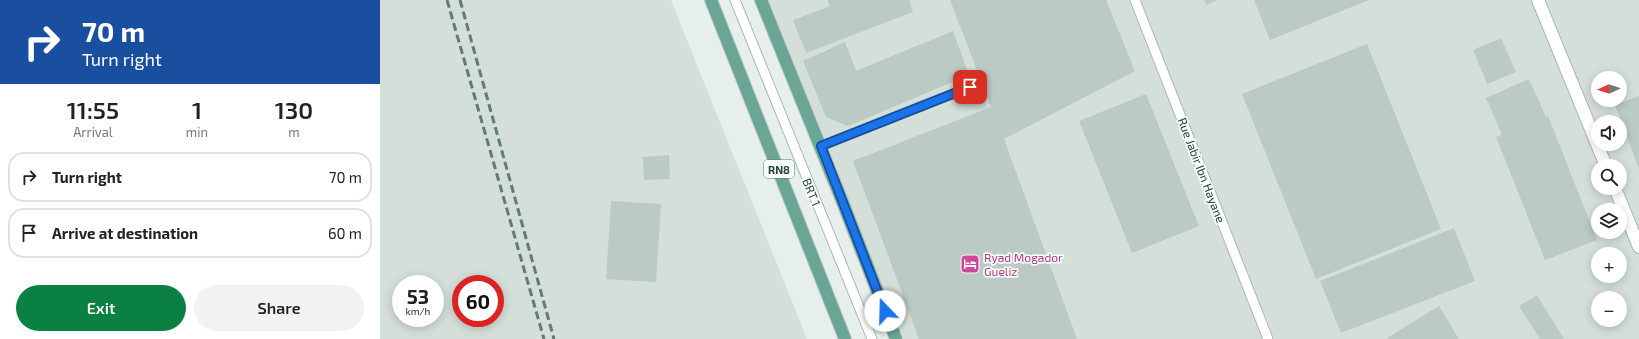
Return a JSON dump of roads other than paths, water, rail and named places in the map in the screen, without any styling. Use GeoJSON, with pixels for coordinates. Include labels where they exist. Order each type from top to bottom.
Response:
{"type":"FeatureCollection","features":[{"type":"Feature","properties":{"kind":"main road","name":"RN8"},"geometry":{"type":"LineString","coordinates":[[711,0],[845,339]]}},
{"type":"Feature","properties":{"kind":"main road"},"geometry":{"type":"LineString","coordinates":[[761,0],[821,146],[896,339]]}},
{"type":"Feature","properties":{"kind":"street"},"geometry":{"type":"LineString","coordinates":[[1538,0],[1603,159]]}},
{"type":"Feature","properties":{"kind":"street"},"geometry":{"type":"LineString","coordinates":[[1618,195],[1639,247]]}},
{"type":"Feature","properties":{"kind":"lane","name":"BRT 1"},"geometry":{"type":"LineString","coordinates":[[735,0],[872,339]]}},
{"type":"Feature","properties":{"kind":"lane","name":"Rue Jabir Ibn Hayane"},"geometry":{"type":"LineString","coordinates":[[1135,0],[1268,339]]}},
{"type":"Feature","properties":{"kind":"lane"},"geometry":{"type":"LineString","coordinates":[[821,146],[970,87]]}},
{"type":"Feature","properties":{"kind":"railway"},"geometry":{"type":"LineString","coordinates":[[447,0],[544,339]]}},
{"type":"Feature","properties":{"kind":"railway"},"geometry":{"type":"LineString","coordinates":[[460,0],[554,339]]}},
{"type":"Feature","properties":{"kind":"place","name":"Ryad Mogador Gueliz"},"geometry":{"type":"Point","coordinates":[970,264]}}]}
